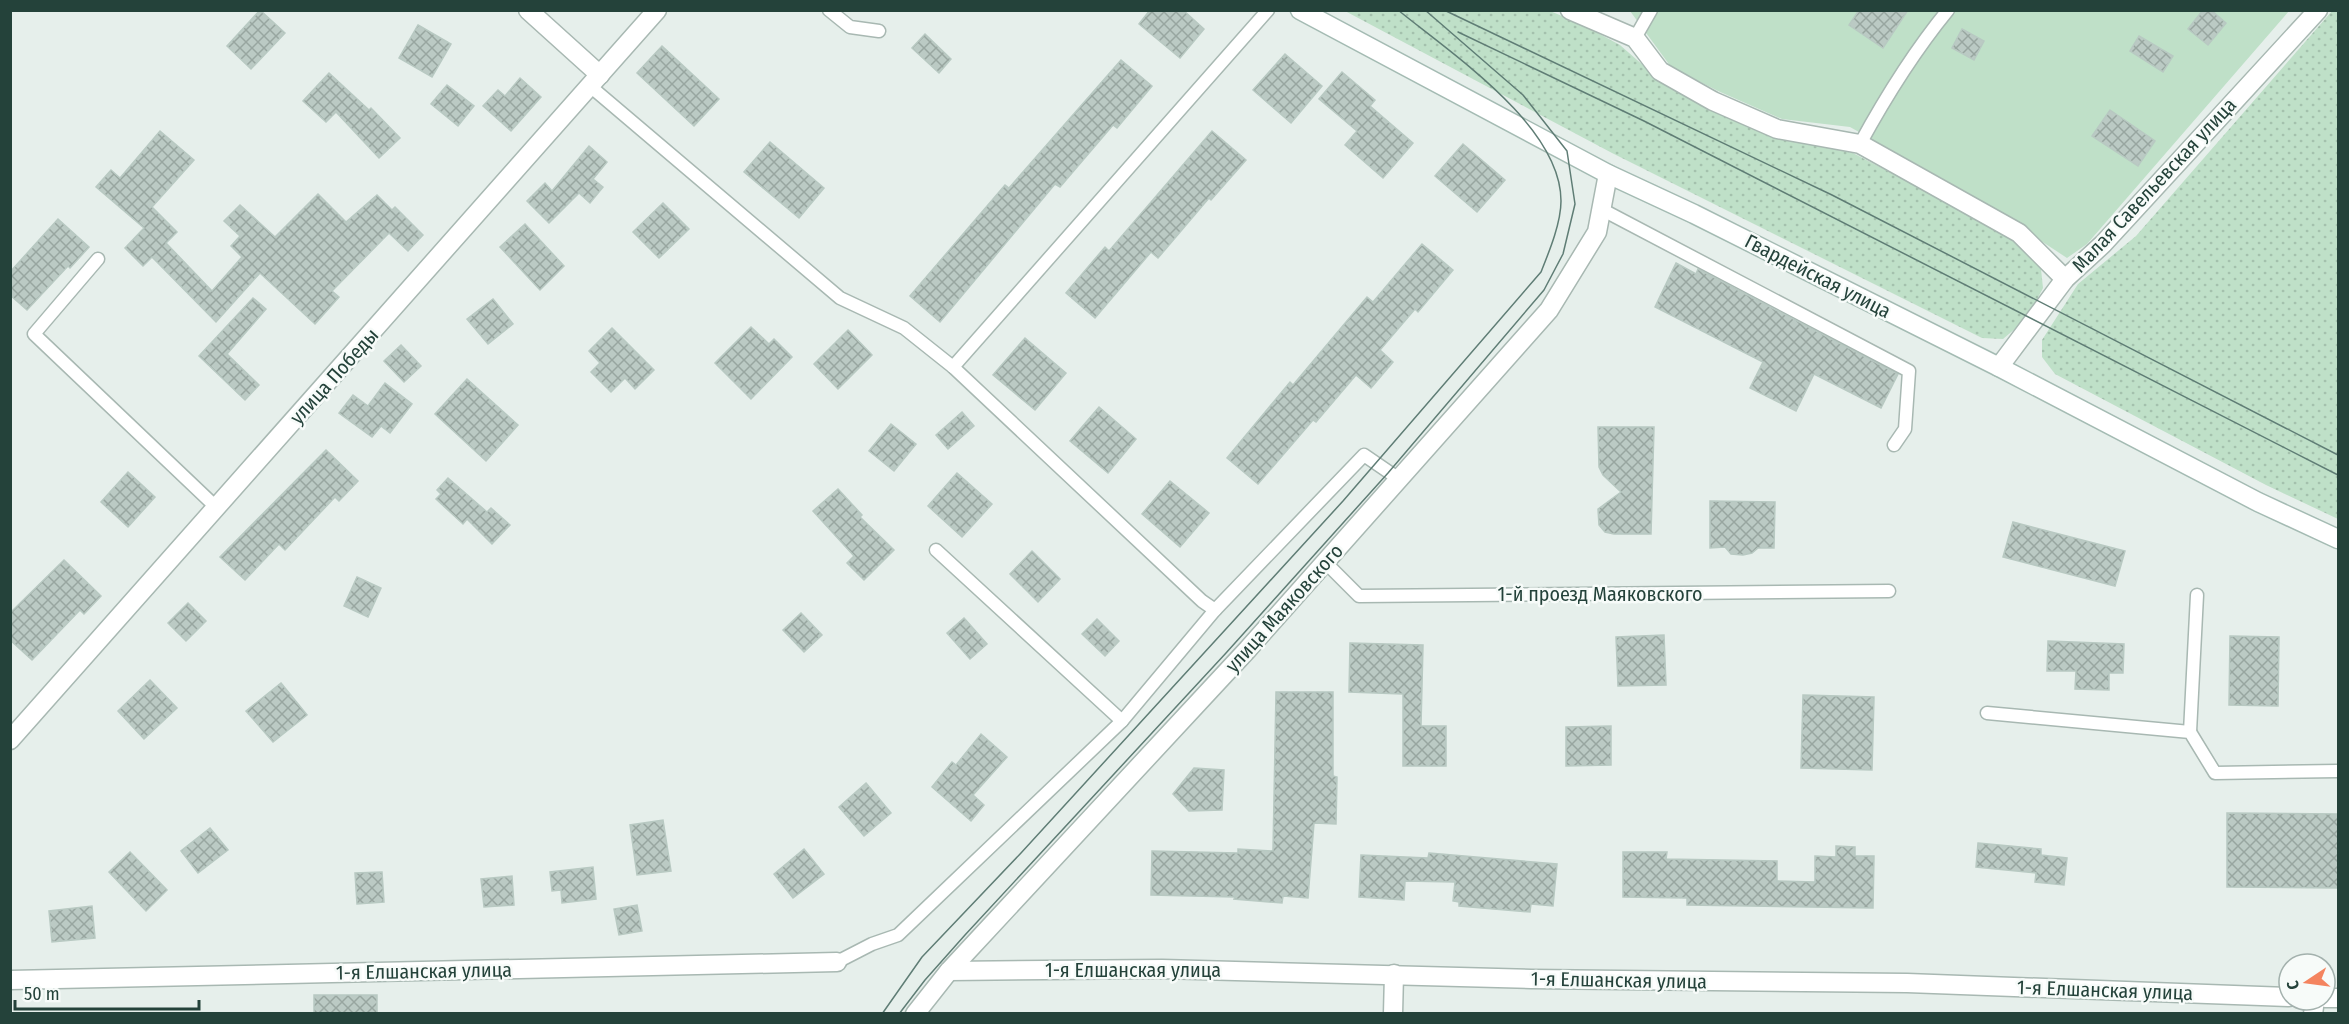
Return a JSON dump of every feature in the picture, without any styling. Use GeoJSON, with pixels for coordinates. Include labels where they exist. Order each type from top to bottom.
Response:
{"type":"FeatureCollection","features":[{"type":"Feature","properties":{"kind":"street"},"geometry":{"type":"LineString","coordinates":[[528,10],[595,80]]}},
{"type":"Feature","properties":{"kind":"street","name":"улица Победы"},"geometry":{"type":"LineString","coordinates":[[10,740],[657,10]]}},
{"type":"Feature","properties":{"kind":"street","name":"Гвардейская улица"},"geometry":{"type":"LineString","coordinates":[[1300,10],[1608,174],[1694,214],[1999,367],[2258,502],[2338,539]]}},
{"type":"Feature","properties":{"kind":"street"},"geometry":{"type":"LineString","coordinates":[[1570,10],[1635,38],[1660,71],[1713,101],[1777,129],[1860,144],[2019,233],[2065,279]]}},
{"type":"Feature","properties":{"kind":"street","name":"Малая Савельевская улица"},"geometry":{"type":"LineString","coordinates":[[1999,367],[2065,279],[2103,244],[2318,10]]}},
{"type":"Feature","properties":{"kind":"street","name":"улица Маяковского"},"geometry":{"type":"LineString","coordinates":[[915,1014],[949,971],[1248,649],[1549,310],[1597,232],[1608,174]]}},
{"type":"Feature","properties":{"kind":"street","name":"1-я Елшанская улица"},"geometry":{"type":"LineString","coordinates":[[10,980],[837,962]]}},
{"type":"Feature","properties":{"kind":"street","name":"1-я Елшанская улица"},"geometry":{"type":"LineString","coordinates":[[949,971],[1162,969],[1531,979],[1907,983],[2277,997]]}},
{"type":"Feature","properties":{"kind":"street"},"geometry":{"type":"LineString","coordinates":[[1393,1014],[1394,974]]}},
{"type":"Feature","properties":{"kind":"lane"},"geometry":{"type":"LineString","coordinates":[[829,10],[850,27],[879,31]]}},
{"type":"Feature","properties":{"kind":"lane"},"geometry":{"type":"LineString","coordinates":[[953,367],[1269,10]]}},
{"type":"Feature","properties":{"kind":"lane"},"geometry":{"type":"LineString","coordinates":[[1635,38],[1651,10]]}},
{"type":"Feature","properties":{"kind":"lane"},"geometry":{"type":"LineString","coordinates":[[1860,144],[1935,26],[1948,10]]}},
{"type":"Feature","properties":{"kind":"lane"},"geometry":{"type":"LineString","coordinates":[[595,80],[840,298],[904,328],[953,367],[1202,602],[1215,610]]}},
{"type":"Feature","properties":{"kind":"lane"},"geometry":{"type":"LineString","coordinates":[[1601,209],[1909,371],[1905,429],[1894,444]]}},
{"type":"Feature","properties":{"kind":"lane"},"geometry":{"type":"LineString","coordinates":[[98,259],[34,334],[217,508]]}},
{"type":"Feature","properties":{"kind":"lane"},"geometry":{"type":"LineString","coordinates":[[837,962],[872,944],[898,935],[1122,721],[1215,610],[1364,455],[1399,479]]}},
{"type":"Feature","properties":{"kind":"lane"},"geometry":{"type":"LineString","coordinates":[[936,550],[1122,721]]}},
{"type":"Feature","properties":{"kind":"lane","name":"1-й проезд Маяковского"},"geometry":{"type":"LineString","coordinates":[[1325,562],[1359,596],[1889,591]]}},
{"type":"Feature","properties":{"kind":"lane"},"geometry":{"type":"LineString","coordinates":[[2197,596],[2190,732],[2216,773],[2338,771]]}},
{"type":"Feature","properties":{"kind":"lane"},"geometry":{"type":"LineString","coordinates":[[1987,713],[2190,732]]}},
{"type":"Feature","properties":{"kind":"green space"},"geometry":{"type":"Polygon","coordinates":[[[1345,11],[1550,11],[1579,23],[1620,45],[1669,88],[1774,136],[1853,153],[2004,232],[2028,252],[2041,269],[2043,288],[2031,311],[2003,339],[1982,338],[1612,153],[1345,11]]]}},
{"type":"Feature","properties":{"kind":"green space"},"geometry":{"type":"Polygon","coordinates":[[[1630,11],[2289,11],[2087,244],[2067,258],[1970,194],[1850,127],[1782,119],[1671,67],[1630,11]]]}},
{"type":"Feature","properties":{"kind":"green space"},"geometry":{"type":"Polygon","coordinates":[[[2332,11],[2338,11],[2338,519],[2266,485],[2055,374],[2042,357],[2042,340],[2078,284],[2136,236],[2332,11]]]}},
{"type":"Feature","properties":{"kind":"building"},"geometry":{"type":"Polygon","coordinates":[[[260,10],[285,33],[251,69],[227,46],[260,10]]]}},
{"type":"Feature","properties":{"kind":"building"},"geometry":{"type":"Polygon","coordinates":[[[1150,10],[1183,10],[1204,29],[1180,58],[1139,24],[1150,10]]]}},
{"type":"Feature","properties":{"kind":"building"},"geometry":{"type":"Polygon","coordinates":[[[1859,10],[1908,10],[1883,48],[1849,25],[1859,10]]]}},
{"type":"Feature","properties":{"kind":"building"},"geometry":{"type":"Polygon","coordinates":[[[2203,10],[2211,10],[2226,23],[2208,45],[2188,29],[2203,10]]]}},
{"type":"Feature","properties":{"kind":"building"},"geometry":{"type":"Polygon","coordinates":[[[418,25],[451,44],[432,77],[399,58],[418,25]]]}},
{"type":"Feature","properties":{"kind":"building"},"geometry":{"type":"Polygon","coordinates":[[[1962,29],[1984,41],[1974,60],[1952,48],[1962,29]]]}},
{"type":"Feature","properties":{"kind":"building"},"geometry":{"type":"Polygon","coordinates":[[[925,34],[951,59],[939,73],[912,48],[925,34]]]}},
{"type":"Feature","properties":{"kind":"building"},"geometry":{"type":"Polygon","coordinates":[[[2139,36],[2173,56],[2163,72],[2130,51],[2139,36]]]}},
{"type":"Feature","properties":{"kind":"building"},"geometry":{"type":"Polygon","coordinates":[[[662,46],[719,99],[694,126],[637,73],[662,46]]]}},
{"type":"Feature","properties":{"kind":"building"},"geometry":{"type":"Polygon","coordinates":[[[1285,54],[1322,86],[1291,123],[1253,90],[1285,54]]]}},
{"type":"Feature","properties":{"kind":"building"},"geometry":{"type":"Polygon","coordinates":[[[1121,60],[1152,86],[1117,128],[1113,125],[1060,187],[1055,184],[940,322],[910,296],[1005,185],[1009,188],[1121,60]]]}},
{"type":"Feature","properties":{"kind":"building"},"geometry":{"type":"Polygon","coordinates":[[[1342,72],[1375,100],[1370,106],[1413,143],[1383,178],[1345,145],[1357,131],[1319,99],[1342,72]]]}},
{"type":"Feature","properties":{"kind":"building"},"geometry":{"type":"Polygon","coordinates":[[[329,73],[369,110],[371,108],[400,138],[379,158],[336,112],[326,122],[303,101],[329,73]]]}},
{"type":"Feature","properties":{"kind":"building"},"geometry":{"type":"Polygon","coordinates":[[[520,78],[541,97],[511,131],[483,106],[498,90],[505,96],[520,78]]]}},
{"type":"Feature","properties":{"kind":"building"},"geometry":{"type":"Polygon","coordinates":[[[447,85],[474,106],[458,126],[431,104],[447,85]]]}},
{"type":"Feature","properties":{"kind":"building"},"geometry":{"type":"Polygon","coordinates":[[[2110,110],[2155,141],[2138,166],[2092,136],[2110,110]]]}},
{"type":"Feature","properties":{"kind":"building"},"geometry":{"type":"Polygon","coordinates":[[[160,131],[194,160],[152,207],[177,232],[166,243],[212,291],[242,257],[231,246],[240,236],[224,221],[240,205],[275,237],[318,194],[346,222],[377,195],[392,210],[395,207],[423,235],[408,251],[389,233],[332,291],[339,297],[315,324],[260,273],[216,322],[152,257],[143,266],[125,248],[144,228],[96,187],[111,170],[120,178],[160,131]]]}},
{"type":"Feature","properties":{"kind":"building"},"geometry":{"type":"Polygon","coordinates":[[[1212,131],[1246,160],[1211,200],[1209,198],[1158,258],[1151,252],[1095,318],[1066,293],[1105,247],[1109,251],[1212,131]]]}},
{"type":"Feature","properties":{"kind":"building"},"geometry":{"type":"Polygon","coordinates":[[[770,142],[824,188],[799,218],[744,172],[770,142]]]}},
{"type":"Feature","properties":{"kind":"building"},"geometry":{"type":"Polygon","coordinates":[[[1463,144],[1505,180],[1477,212],[1435,176],[1463,144]]]}},
{"type":"Feature","properties":{"kind":"building"},"geometry":{"type":"Polygon","coordinates":[[[589,146],[607,162],[593,179],[603,187],[590,203],[579,193],[549,223],[527,201],[545,183],[552,191],[589,146]]]}},
{"type":"Feature","properties":{"kind":"building"},"geometry":{"type":"Polygon","coordinates":[[[663,203],[689,229],[659,258],[633,232],[663,203]]]}},
{"type":"Feature","properties":{"kind":"building"},"geometry":{"type":"Polygon","coordinates":[[[58,219],[89,247],[27,310],[10,295],[10,272],[58,219]]]}},
{"type":"Feature","properties":{"kind":"building"},"geometry":{"type":"Polygon","coordinates":[[[525,224],[564,266],[540,290],[500,247],[525,224]]]}},
{"type":"Feature","properties":{"kind":"building"},"geometry":{"type":"Polygon","coordinates":[[[1422,244],[1453,270],[1418,312],[1415,309],[1380,350],[1393,362],[1371,388],[1356,375],[1316,422],[1313,420],[1258,484],[1227,458],[1290,382],[1293,385],[1367,297],[1373,302],[1422,244]]]}},
{"type":"Feature","properties":{"kind":"building"},"geometry":{"type":"Polygon","coordinates":[[[1676,263],[1696,274],[1698,269],[1898,374],[1881,408],[1814,374],[1796,411],[1750,388],[1763,362],[1655,307],[1676,263]]]}},
{"type":"Feature","properties":{"kind":"building"},"geometry":{"type":"Polygon","coordinates":[[[253,298],[266,309],[227,354],[259,385],[245,400],[199,356],[253,298]]]}},
{"type":"Feature","properties":{"kind":"building"},"geometry":{"type":"Polygon","coordinates":[[[493,299],[513,324],[488,344],[467,319],[493,299]]]}},
{"type":"Feature","properties":{"kind":"building"},"geometry":{"type":"Polygon","coordinates":[[[751,327],[769,344],[774,339],[792,357],[751,399],[715,363],[751,327]]]}},
{"type":"Feature","properties":{"kind":"building"},"geometry":{"type":"Polygon","coordinates":[[[612,328],[654,370],[635,389],[625,378],[611,392],[591,372],[600,363],[589,351],[612,328]]]}},
{"type":"Feature","properties":{"kind":"building"},"geometry":{"type":"Polygon","coordinates":[[[848,330],[872,355],[838,389],[814,364],[848,330]]]}},
{"type":"Feature","properties":{"kind":"building"},"geometry":{"type":"Polygon","coordinates":[[[1025,338],[1066,373],[1035,410],[993,375],[1025,338]]]}},
{"type":"Feature","properties":{"kind":"building"},"geometry":{"type":"Polygon","coordinates":[[[401,345],[421,366],[404,382],[384,361],[401,345]]]}},
{"type":"Feature","properties":{"kind":"building"},"geometry":{"type":"Polygon","coordinates":[[[467,379],[518,425],[486,461],[435,414],[467,379]]]}},
{"type":"Feature","properties":{"kind":"building"},"geometry":{"type":"Polygon","coordinates":[[[385,383],[412,404],[390,433],[381,426],[372,437],[339,413],[353,395],[368,406],[385,383]]]}},
{"type":"Feature","properties":{"kind":"building"},"geometry":{"type":"Polygon","coordinates":[[[1099,407],[1136,439],[1108,473],[1070,441],[1099,407]]]}},
{"type":"Feature","properties":{"kind":"building"},"geometry":{"type":"Polygon","coordinates":[[[962,412],[974,426],[948,449],[936,435],[962,412]]]}},
{"type":"Feature","properties":{"kind":"building"},"geometry":{"type":"Polygon","coordinates":[[[891,424],[916,444],[894,471],[869,451],[891,424]]]}},
{"type":"Feature","properties":{"kind":"building"},"geometry":{"type":"Polygon","coordinates":[[[1598,427],[1654,427],[1651,534],[1614,534],[1605,532],[1599,525],[1598,509],[1621,492],[1603,475],[1599,467],[1598,427]]]}},
{"type":"Feature","properties":{"kind":"building"},"geometry":{"type":"Polygon","coordinates":[[[326,450],[358,481],[339,501],[335,497],[285,550],[279,544],[245,580],[220,557],[326,450]]]}},
{"type":"Feature","properties":{"kind":"building"},"geometry":{"type":"Polygon","coordinates":[[[128,472],[155,497],[128,527],[101,502],[128,472]]]}},
{"type":"Feature","properties":{"kind":"building"},"geometry":{"type":"Polygon","coordinates":[[[957,473],[992,504],[962,537],[928,506],[957,473]]]}},
{"type":"Feature","properties":{"kind":"building"},"geometry":{"type":"Polygon","coordinates":[[[448,478],[487,512],[491,508],[510,525],[492,544],[467,519],[463,524],[436,499],[441,494],[437,490],[448,478]]]}},
{"type":"Feature","properties":{"kind":"building"},"geometry":{"type":"Polygon","coordinates":[[[1170,481],[1209,513],[1180,547],[1142,514],[1170,481]]]}},
{"type":"Feature","properties":{"kind":"building"},"geometry":{"type":"Polygon","coordinates":[[[838,489],[862,515],[860,517],[894,550],[864,580],[847,563],[854,556],[813,511],[838,489]]]}},
{"type":"Feature","properties":{"kind":"building"},"geometry":{"type":"Polygon","coordinates":[[[1710,501],[1775,502],[1774,548],[1758,548],[1752,553],[1743,555],[1731,554],[1725,547],[1710,548],[1710,501]]]}},
{"type":"Feature","properties":{"kind":"building"},"geometry":{"type":"Polygon","coordinates":[[[2013,522],[2125,551],[2115,586],[2003,557],[2013,522]]]}},
{"type":"Feature","properties":{"kind":"building"},"geometry":{"type":"Polygon","coordinates":[[[1032,551],[1060,579],[1038,602],[1010,574],[1032,551]]]}},
{"type":"Feature","properties":{"kind":"building"},"geometry":{"type":"Polygon","coordinates":[[[64,560],[101,596],[84,614],[80,610],[32,660],[10,640],[10,613],[64,560]]]}},
{"type":"Feature","properties":{"kind":"building"},"geometry":{"type":"Polygon","coordinates":[[[357,577],[381,588],[368,617],[344,606],[357,577]]]}},
{"type":"Feature","properties":{"kind":"building"},"geometry":{"type":"Polygon","coordinates":[[[188,603],[206,621],[186,641],[168,623],[188,603]]]}},
{"type":"Feature","properties":{"kind":"building"},"geometry":{"type":"Polygon","coordinates":[[[801,613],[822,635],[804,652],[783,630],[801,613]]]}},
{"type":"Feature","properties":{"kind":"building"},"geometry":{"type":"Polygon","coordinates":[[[964,618],[987,644],[970,659],[947,633],[964,618]]]}},
{"type":"Feature","properties":{"kind":"building"},"geometry":{"type":"Polygon","coordinates":[[[1097,619],[1119,641],[1105,656],[1082,634],[1097,619]]]}},
{"type":"Feature","properties":{"kind":"building"},"geometry":{"type":"Polygon","coordinates":[[[1664,635],[1666,685],[1618,686],[1616,637],[1664,635]]]}},
{"type":"Feature","properties":{"kind":"building"},"geometry":{"type":"Polygon","coordinates":[[[2230,636],[2279,637],[2278,706],[2229,705],[2230,636]]]}},
{"type":"Feature","properties":{"kind":"building"},"geometry":{"type":"Polygon","coordinates":[[[2048,641],[2124,644],[2123,673],[2109,673],[2109,690],[2075,689],[2076,671],[2047,671],[2048,641]]]}},
{"type":"Feature","properties":{"kind":"building"},"geometry":{"type":"Polygon","coordinates":[[[1350,643],[1423,645],[1421,726],[1446,726],[1446,766],[1403,766],[1403,694],[1349,692],[1350,643]]]}},
{"type":"Feature","properties":{"kind":"building"},"geometry":{"type":"Polygon","coordinates":[[[150,680],[177,708],[144,739],[118,711],[150,680]]]}},
{"type":"Feature","properties":{"kind":"building"},"geometry":{"type":"Polygon","coordinates":[[[281,683],[307,715],[273,742],[246,711],[281,683]]]}},
{"type":"Feature","properties":{"kind":"building"},"geometry":{"type":"Polygon","coordinates":[[[1276,692],[1333,692],[1333,776],[1337,777],[1336,824],[1314,823],[1308,898],[1283,896],[1282,903],[1234,899],[1235,897],[1151,895],[1152,851],[1238,853],[1238,849],[1273,851],[1276,692]]]}},
{"type":"Feature","properties":{"kind":"building"},"geometry":{"type":"Polygon","coordinates":[[[1803,695],[1874,697],[1872,770],[1801,768],[1803,695]]]}},
{"type":"Feature","properties":{"kind":"building"},"geometry":{"type":"Polygon","coordinates":[[[1611,726],[1611,765],[1566,766],[1566,727],[1611,726]]]}},
{"type":"Feature","properties":{"kind":"building"},"geometry":{"type":"Polygon","coordinates":[[[981,734],[1007,757],[973,795],[984,805],[971,821],[932,787],[952,762],[956,765],[981,734]]]}},
{"type":"Feature","properties":{"kind":"building"},"geometry":{"type":"Polygon","coordinates":[[[1194,768],[1224,770],[1222,810],[1189,811],[1173,794],[1194,768]]]}},
{"type":"Feature","properties":{"kind":"building"},"geometry":{"type":"Polygon","coordinates":[[[866,783],[891,813],[864,836],[839,807],[866,783]]]}},
{"type":"Feature","properties":{"kind":"building"},"geometry":{"type":"Polygon","coordinates":[[[2227,813],[2338,814],[2338,888],[2227,887],[2227,813]]]}},
{"type":"Feature","properties":{"kind":"building"},"geometry":{"type":"Polygon","coordinates":[[[663,820],[671,871],[637,875],[630,825],[663,820]]]}},
{"type":"Feature","properties":{"kind":"building"},"geometry":{"type":"Polygon","coordinates":[[[210,828],[228,850],[198,873],[181,851],[210,828]]]}},
{"type":"Feature","properties":{"kind":"building"},"geometry":{"type":"Polygon","coordinates":[[[1978,843],[2041,849],[2041,855],[2067,858],[2064,885],[2035,882],[2036,873],[1976,867],[1978,843]]]}},
{"type":"Feature","properties":{"kind":"building"},"geometry":{"type":"Polygon","coordinates":[[[1836,846],[1855,847],[1855,856],[1874,856],[1873,908],[1687,905],[1687,898],[1623,897],[1623,852],[1667,852],[1666,859],[1777,861],[1777,881],[1815,882],[1815,856],[1836,857],[1836,846]]]}},
{"type":"Feature","properties":{"kind":"building"},"geometry":{"type":"Polygon","coordinates":[[[804,849],[824,874],[793,898],[774,874],[804,849]]]}},
{"type":"Feature","properties":{"kind":"building"},"geometry":{"type":"Polygon","coordinates":[[[130,852],[167,890],[146,911],[109,872],[130,852]]]}},
{"type":"Feature","properties":{"kind":"building"},"geometry":{"type":"Polygon","coordinates":[[[1429,853],[1557,864],[1553,906],[1531,904],[1530,912],[1459,906],[1459,902],[1453,901],[1455,882],[1405,881],[1404,900],[1359,897],[1361,855],[1428,858],[1429,853]]]}},
{"type":"Feature","properties":{"kind":"building"},"geometry":{"type":"Polygon","coordinates":[[[593,867],[596,899],[562,903],[561,890],[552,891],[550,872],[593,867]]]}},
{"type":"Feature","properties":{"kind":"building"},"geometry":{"type":"Polygon","coordinates":[[[382,872],[384,902],[357,904],[355,873],[382,872]]]}},
{"type":"Feature","properties":{"kind":"building"},"geometry":{"type":"Polygon","coordinates":[[[512,876],[514,905],[484,907],[481,879],[512,876]]]}},
{"type":"Feature","properties":{"kind":"building"},"geometry":{"type":"Polygon","coordinates":[[[637,905],[642,931],[619,935],[614,909],[637,905]]]}},
{"type":"Feature","properties":{"kind":"building"},"geometry":{"type":"Polygon","coordinates":[[[92,906],[95,938],[52,942],[49,911],[92,906]]]}},
{"type":"Feature","properties":{"kind":"building"},"geometry":{"type":"Polygon","coordinates":[[[314,995],[377,995],[377,1014],[314,1014],[314,995]]]}},
{"type":"Feature","properties":{"kind":"tram line"},"geometry":{"type":"LineString","coordinates":[[882,1014],[922,957],[1021,853],[1343,501],[1541,272],[1557,228],[1561,201],[1556,173],[1543,146],[1524,119],[1500,94],[1398,10]]}},
{"type":"Feature","properties":{"kind":"tram line"},"geometry":{"type":"LineString","coordinates":[[899,1014],[925,980],[965,935],[1226,653],[1388,473],[1544,290],[1563,254],[1575,204],[1567,151],[1523,95],[1425,10]]}},
{"type":"Feature","properties":{"kind":"tram line"},"geometry":{"type":"LineString","coordinates":[[1444,10],[1832,195],[2338,455]]}},
{"type":"Feature","properties":{"kind":"tram line"},"geometry":{"type":"LineString","coordinates":[[1458,32],[1644,121],[2338,475]]}}]}
